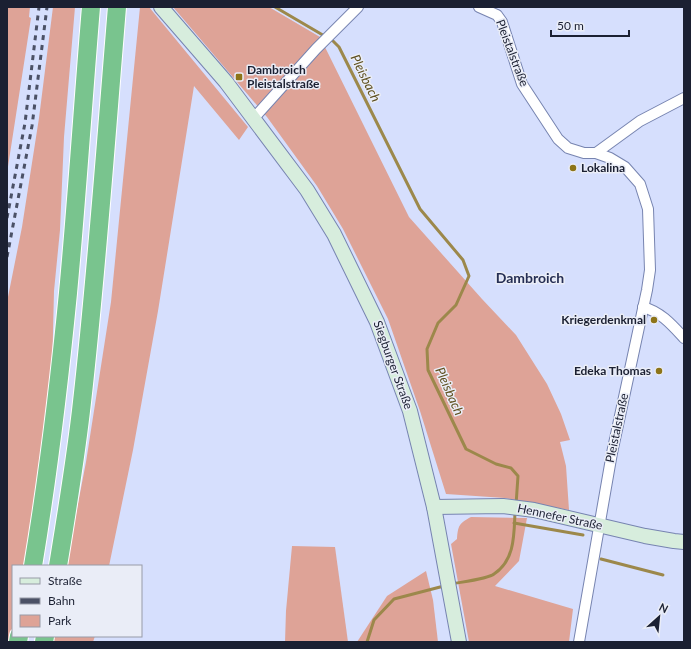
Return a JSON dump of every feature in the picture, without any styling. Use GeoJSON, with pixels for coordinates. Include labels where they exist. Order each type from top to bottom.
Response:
{"type":"FeatureCollection","features":[{"type":"Feature","properties":{"kind":"highway"},"geometry":{"type":"LineString","coordinates":[[33,565],[53,428],[65,322],[90,7]]}},
{"type":"Feature","properties":{"kind":"highway"},"geometry":{"type":"LineString","coordinates":[[58,565],[82,402],[94,289],[117,7]]}},
{"type":"Feature","properties":{"kind":"main road"},"geometry":{"type":"LineString","coordinates":[[161,7],[226,82],[254,118]]}},
{"type":"Feature","properties":{"kind":"main road","name":"Siegburger Straße"},"geometry":{"type":"LineString","coordinates":[[254,118],[307,190],[334,234],[377,322],[410,411],[434,507],[459,642]]}},
{"type":"Feature","properties":{"kind":"main road","name":"Hennefer Straße"},"geometry":{"type":"LineString","coordinates":[[434,507],[503,506],[534,510],[645,536],[684,542]]}},
{"type":"Feature","properties":{"kind":"street"},"geometry":{"type":"LineString","coordinates":[[254,118],[316,49],[358,7]]}},
{"type":"Feature","properties":{"kind":"street","name":"Pleistalstraße"},"geometry":{"type":"LineString","coordinates":[[479,7],[500,11],[502,22],[522,84],[558,139],[568,148],[584,153],[596,153],[610,158],[625,167],[640,184],[648,209],[650,270],[644,307],[612,452],[579,642]]}},
{"type":"Feature","properties":{"kind":"street"},"geometry":{"type":"LineString","coordinates":[[596,153],[640,121],[684,98]]}},
{"type":"Feature","properties":{"kind":"street"},"geometry":{"type":"LineString","coordinates":[[644,307],[651,309],[663,317],[684,338]]}},
{"type":"Feature","properties":{"kind":"green space"},"geometry":{"type":"Polygon","coordinates":[[[7,7],[30,7],[29,17],[31,18],[7,173],[7,7]]]}},
{"type":"Feature","properties":{"kind":"green space"},"geometry":{"type":"Polygon","coordinates":[[[53,7],[75,7],[64,137],[60,230],[54,291],[52,374],[27,565],[12,565],[12,637],[11,642],[7,642],[7,302],[22,227],[39,118],[53,7]]]}},
{"type":"Feature","properties":{"kind":"green space"},"geometry":{"type":"Polygon","coordinates":[[[140,7],[149,7],[248,127],[239,140],[194,86],[158,311],[133,450],[109,565],[66,565],[86,462],[111,302],[140,7]]]}},
{"type":"Feature","properties":{"kind":"green space"},"geometry":{"type":"Polygon","coordinates":[[[173,7],[269,7],[320,37],[409,217],[516,335],[547,384],[561,414],[570,440],[560,442],[566,466],[569,510],[505,498],[446,494],[420,411],[388,319],[343,229],[317,186],[267,117],[173,7]]]}},
{"type":"Feature","properties":{"kind":"green space"},"geometry":{"type":"Polygon","coordinates":[[[471,517],[527,518],[519,561],[495,586],[573,609],[569,642],[469,642],[451,544],[457,539],[460,525],[471,517]]]}},
{"type":"Feature","properties":{"kind":"green space"},"geometry":{"type":"Polygon","coordinates":[[[292,546],[335,547],[348,642],[285,642],[286,611],[292,546]]]}},
{"type":"Feature","properties":{"kind":"green space"},"geometry":{"type":"Polygon","coordinates":[[[426,571],[433,600],[438,642],[357,642],[387,596],[426,571]]]}},
{"type":"Feature","properties":{"kind":"green space"},"geometry":{"type":"Polygon","coordinates":[[[53,637],[95,637],[93,642],[52,642],[53,637]]]}},
{"type":"Feature","properties":{"kind":"waterway","name":"Pleisbach"},"geometry":{"type":"LineString","coordinates":[[275,7],[333,41],[339,47],[420,209],[463,260],[469,276],[456,305],[438,323],[427,349],[428,370],[466,449],[496,464],[511,468],[518,476],[516,505]]}},
{"type":"Feature","properties":{"kind":"waterway","name":"Pleisbach"},"geometry":{"type":"LineString","coordinates":[[451,584],[491,576],[501,568],[510,554],[515,512]]}},
{"type":"Feature","properties":{"kind":"waterway"},"geometry":{"type":"LineString","coordinates":[[514,523],[583,535]]}},
{"type":"Feature","properties":{"kind":"waterway"},"geometry":{"type":"LineString","coordinates":[[601,559],[663,575]]}},
{"type":"Feature","properties":{"kind":"waterway","name":"Pleisbach"},"geometry":{"type":"LineString","coordinates":[[367,642],[374,620],[394,599],[444,586]]}},
{"type":"Feature","properties":{"kind":"railway"},"geometry":{"type":"LineString","coordinates":[[7,218],[25,123],[39,7]]}},
{"type":"Feature","properties":{"kind":"railway"},"geometry":{"type":"LineString","coordinates":[[7,257],[32,126],[47,7]]}},
{"type":"Feature","properties":{"kind":"place","name":"Dambroich Pleistalstraße"},"geometry":{"type":"Point","coordinates":[239,77]}},
{"type":"Feature","properties":{"kind":"place","name":"Lokalina"},"geometry":{"type":"Point","coordinates":[573,168]}},
{"type":"Feature","properties":{"kind":"place","name":"Kriegerdenkmal"},"geometry":{"type":"Point","coordinates":[654,320]}},
{"type":"Feature","properties":{"kind":"place","name":"Edeka Thomas"},"geometry":{"type":"Point","coordinates":[659,371]}},
{"type":"Feature","properties":{"kind":"district","name":"Dambroich"},"geometry":{"type":"Point","coordinates":[530,278]}}]}
